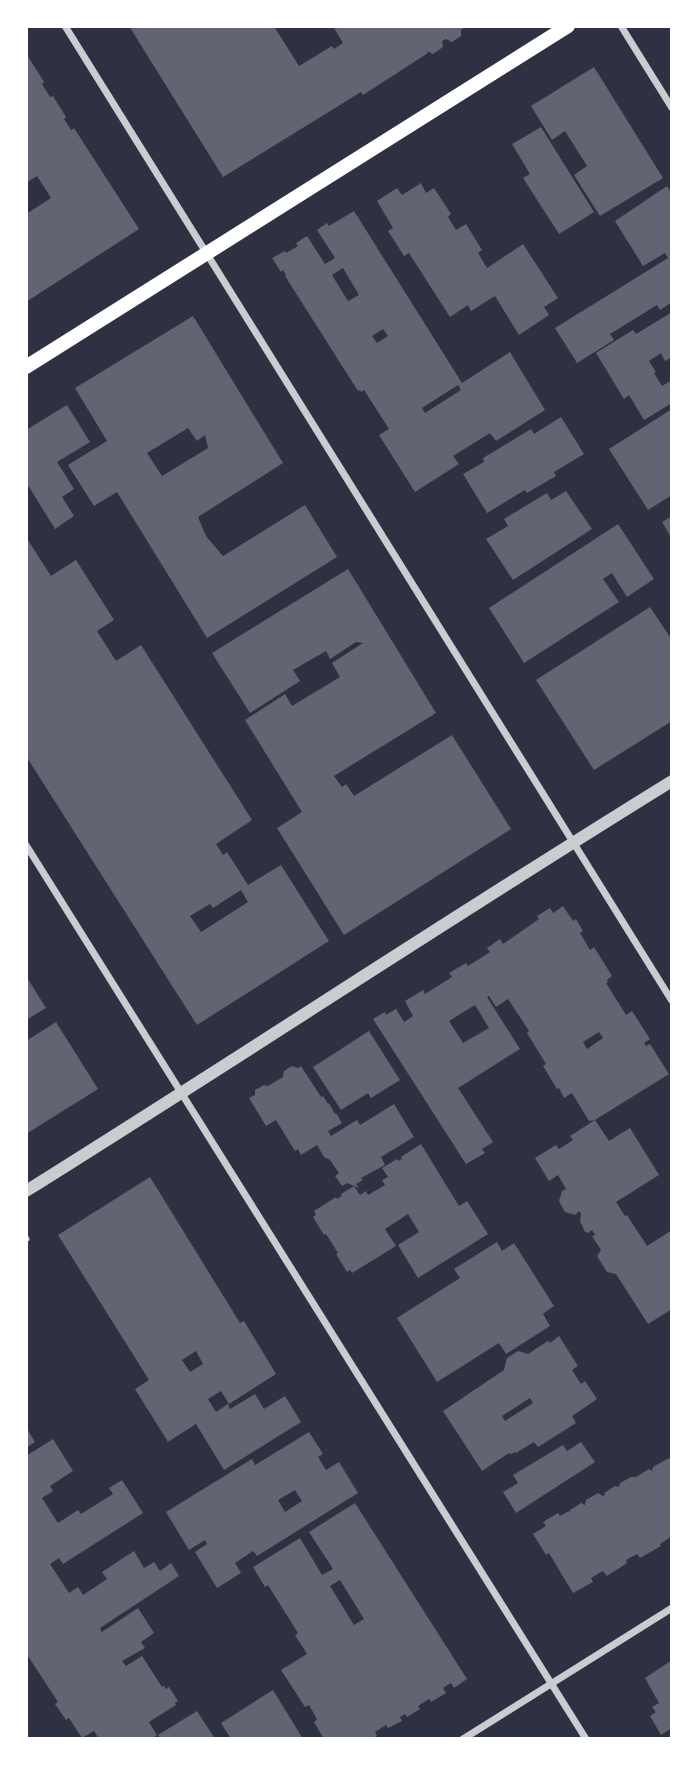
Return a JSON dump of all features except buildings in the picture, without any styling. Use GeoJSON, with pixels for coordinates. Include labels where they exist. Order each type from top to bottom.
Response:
{"type":"FeatureCollection","features":[{"type":"Feature","properties":{"kind":"main road"},"geometry":{"type":"LineString","coordinates":[[26,367],[568,26]]}},
{"type":"Feature","properties":{"kind":"street"},"geometry":{"type":"LineString","coordinates":[[65,26],[672,1001]]}},
{"type":"Feature","properties":{"kind":"street"},"geometry":{"type":"LineString","coordinates":[[621,26],[672,108]]}},
{"type":"Feature","properties":{"kind":"street"},"geometry":{"type":"LineString","coordinates":[[26,1191],[672,781]]}},
{"type":"Feature","properties":{"kind":"street"},"geometry":{"type":"LineString","coordinates":[[26,845],[586,1739]]}},
{"type":"Feature","properties":{"kind":"street"},"geometry":{"type":"LineString","coordinates":[[463,1739],[672,1608]]}}]}
